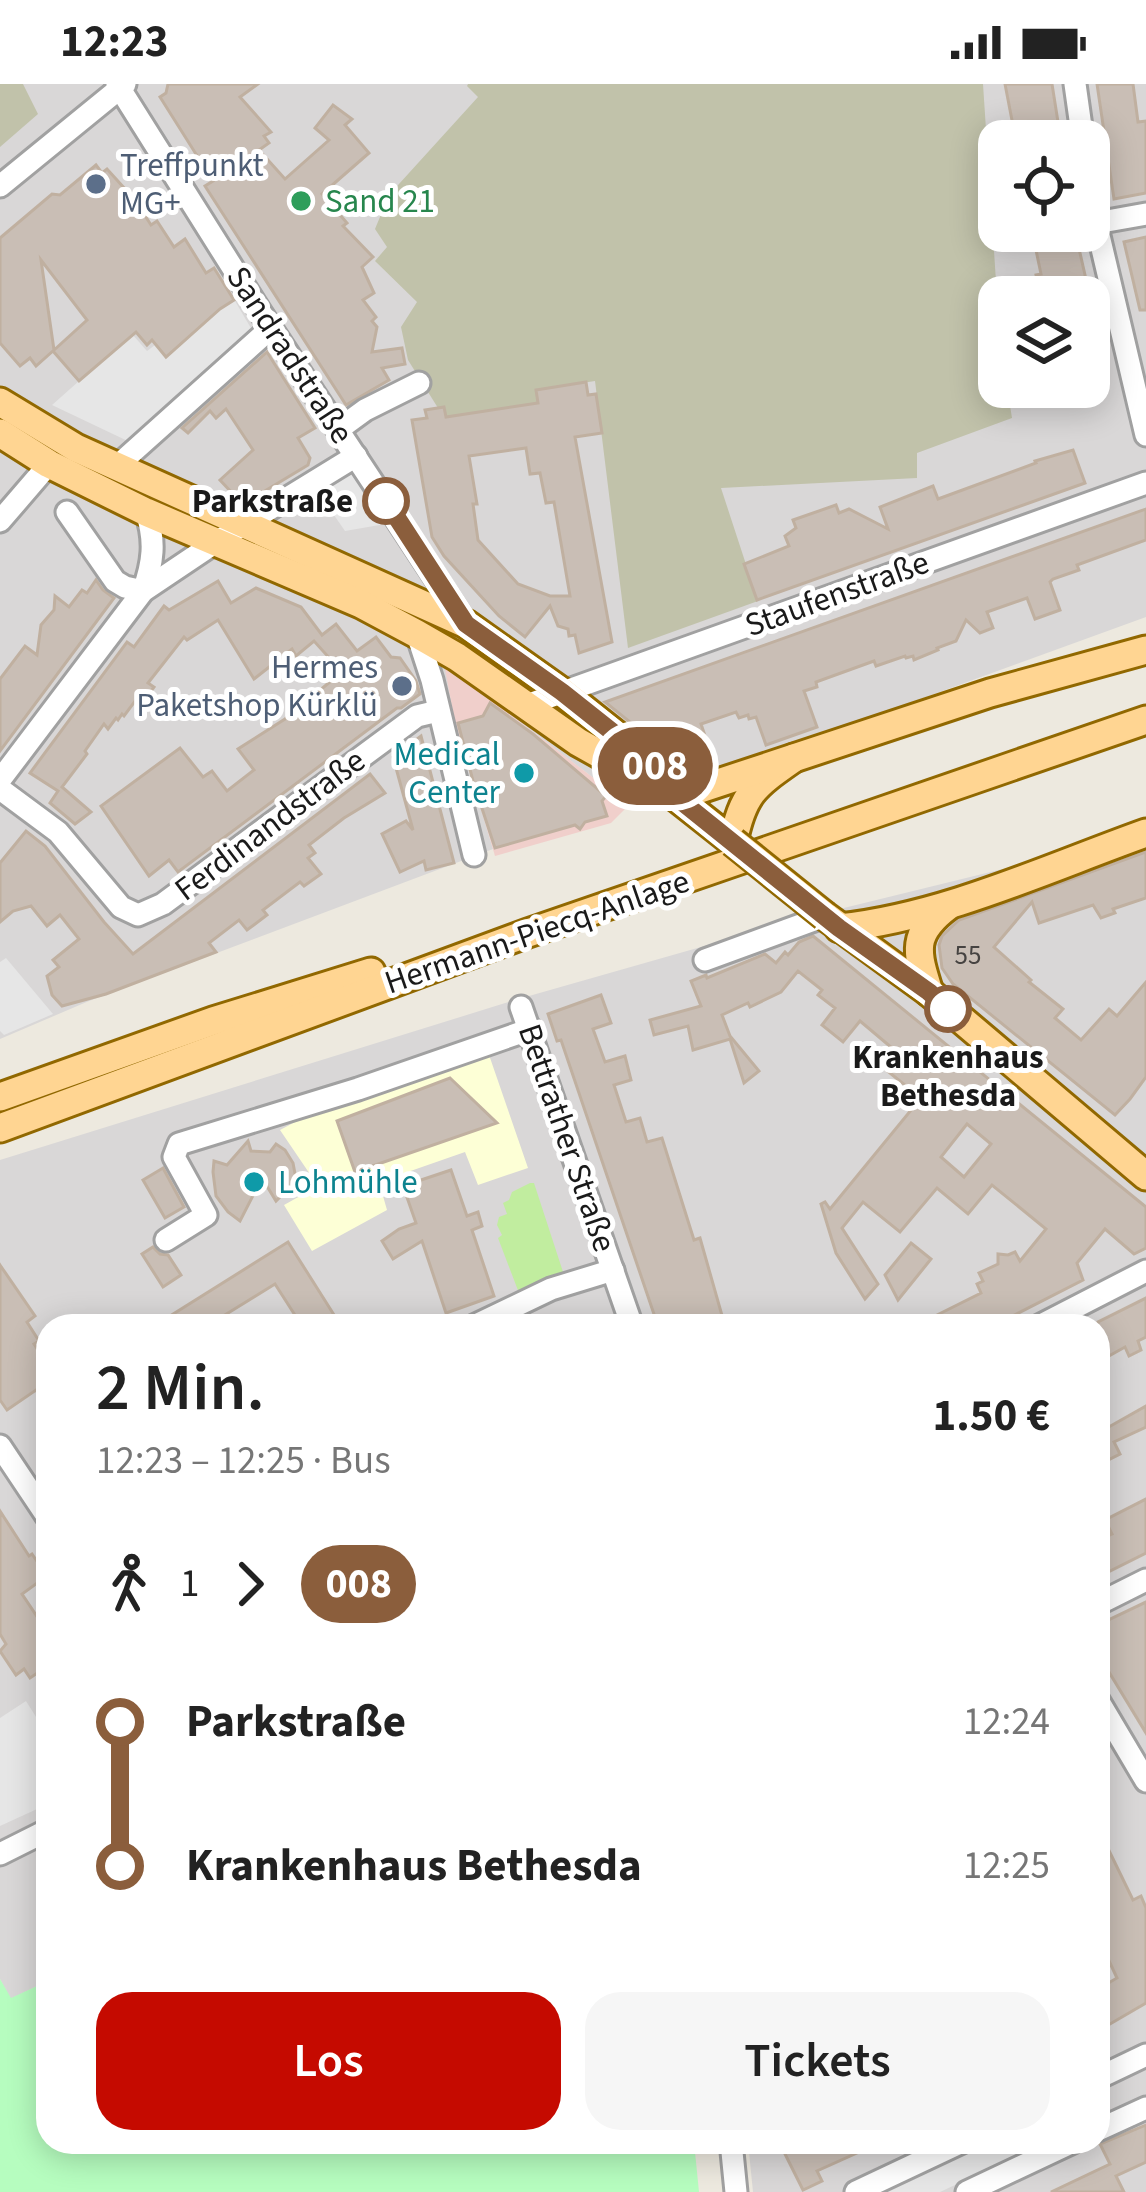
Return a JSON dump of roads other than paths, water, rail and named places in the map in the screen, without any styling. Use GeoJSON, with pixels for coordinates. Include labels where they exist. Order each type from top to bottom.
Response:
{"type":"FeatureCollection","features":[{"type":"Feature","properties":{"kind":"main road"},"geometry":{"type":"LineString","coordinates":[[0,402],[76,448],[466,624],[664,773],[676,797]]}},
{"type":"Feature","properties":{"kind":"main road"},"geometry":{"type":"LineString","coordinates":[[0,433],[146,512],[361,604],[417,634],[578,742],[676,797],[832,922],[929,992],[1146,1176]]}},
{"type":"Feature","properties":{"kind":"main road"},"geometry":{"type":"LineString","coordinates":[[676,797],[990,693],[1146,650]]}},
{"type":"Feature","properties":{"kind":"main road","name":"Hermann-Piecq-Anlage"},"geometry":{"type":"LineString","coordinates":[[0,1097],[1146,702]]}},
{"type":"Feature","properties":{"kind":"main road","name":"Hermann-Piecq-Anlage"},"geometry":{"type":"LineString","coordinates":[[0,1128],[528,933],[1146,720]]}},
{"type":"Feature","properties":{"kind":"main road"},"geometry":{"type":"LineString","coordinates":[[733,842],[740,806],[760,781],[794,758]]}},
{"type":"Feature","properties":{"kind":"main road"},"geometry":{"type":"LineString","coordinates":[[832,922],[883,924],[1146,832]]}},
{"type":"Feature","properties":{"kind":"main road"},"geometry":{"type":"LineString","coordinates":[[929,992],[918,957],[919,942],[929,921],[952,903]]}},
{"type":"Feature","properties":{"kind":"street"},"geometry":{"type":"LineString","coordinates":[[1075,84],[1080,120]]}},
{"type":"Feature","properties":{"kind":"street"},"geometry":{"type":"LineString","coordinates":[[0,186],[120,85]]}},
{"type":"Feature","properties":{"kind":"street","name":"Sandradstraße"},"geometry":{"type":"LineString","coordinates":[[120,85],[271,328],[466,624]]}},
{"type":"Feature","properties":{"kind":"street"},"geometry":{"type":"LineString","coordinates":[[1110,220],[1146,214]]}},
{"type":"Feature","properties":{"kind":"street"},"geometry":{"type":"LineString","coordinates":[[1103,252],[1146,436]]}},
{"type":"Feature","properties":{"kind":"street"},"geometry":{"type":"LineString","coordinates":[[117,466],[271,328]]}},
{"type":"Feature","properties":{"kind":"street"},"geometry":{"type":"LineString","coordinates":[[339,428],[419,383]]}},
{"type":"Feature","properties":{"kind":"street"},"geometry":{"type":"LineString","coordinates":[[67,512],[115,581],[143,591],[356,456]]}},
{"type":"Feature","properties":{"kind":"street"},"geometry":{"type":"LineString","coordinates":[[0,521],[50,464]]}},
{"type":"Feature","properties":{"kind":"street","name":"Staufenstraße"},"geometry":{"type":"LineString","coordinates":[[527,705],[1146,483]]}},
{"type":"Feature","properties":{"kind":"street"},"geometry":{"type":"LineString","coordinates":[[0,785],[143,591],[153,546],[146,512]]}},
{"type":"Feature","properties":{"kind":"street"},"geometry":{"type":"LineString","coordinates":[[417,634],[475,855]]}},
{"type":"Feature","properties":{"kind":"street","name":"Ferdinandstraße"},"geometry":{"type":"LineString","coordinates":[[0,785],[58,832],[121,907],[138,914],[163,904],[417,716],[438,711]]}},
{"type":"Feature","properties":{"kind":"street"},"geometry":{"type":"LineString","coordinates":[[704,960],[832,922]]}},
{"type":"Feature","properties":{"kind":"street","name":"Bettrather Straße"},"geometry":{"type":"LineString","coordinates":[[521,1006],[628,1314]]}},
{"type":"Feature","properties":{"kind":"street"},"geometry":{"type":"LineString","coordinates":[[166,1240],[206,1215],[174,1157],[179,1144],[531,1029]]}},
{"type":"Feature","properties":{"kind":"street","name":"Bettrather Straße"},"geometry":{"type":"LineString","coordinates":[[499,1314],[551,1289],[613,1270]]}},
{"type":"Feature","properties":{"kind":"street"},"geometry":{"type":"LineString","coordinates":[[1062,1314],[1146,1271]]}},
{"type":"Feature","properties":{"kind":"street"},"geometry":{"type":"LineString","coordinates":[[0,1446],[36,1500]]}},
{"type":"Feature","properties":{"kind":"street"},"geometry":{"type":"LineString","coordinates":[[1110,1598],[1146,1580]]}},
{"type":"Feature","properties":{"kind":"street"},"geometry":{"type":"LineString","coordinates":[[1110,1720],[1146,1781]]}},
{"type":"Feature","properties":{"kind":"street"},"geometry":{"type":"LineString","coordinates":[[0,1854],[36,1836]]}},
{"type":"Feature","properties":{"kind":"street"},"geometry":{"type":"LineString","coordinates":[[1110,2072],[1146,2056]]}},
{"type":"Feature","properties":{"kind":"street"},"geometry":{"type":"LineString","coordinates":[[1110,2124],[1146,2108]]}},
{"type":"Feature","properties":{"kind":"street"},"geometry":{"type":"LineString","coordinates":[[732,2154],[736,2192]]}},
{"type":"Feature","properties":{"kind":"street"},"geometry":{"type":"LineString","coordinates":[[856,2192],[937,2154]]}},
{"type":"Feature","properties":{"kind":"street"},"geometry":{"type":"LineString","coordinates":[[967,2192],[1048,2154]]}},
{"type":"Feature","properties":{"kind":"place","name":"Treffpunkt MG+"},"geometry":{"type":"Point","coordinates":[96,184]}},
{"type":"Feature","properties":{"kind":"place","name":"Sand 21"},"geometry":{"type":"Point","coordinates":[301,201]}},
{"type":"Feature","properties":{"kind":"place","name":"Parkstraße"},"geometry":{"type":"Point","coordinates":[386,501]}},
{"type":"Feature","properties":{"kind":"place","name":"Hermes Paketshop Kürklü"},"geometry":{"type":"Point","coordinates":[402,686]}},
{"type":"Feature","properties":{"kind":"place","name":"Medical Center"},"geometry":{"type":"Point","coordinates":[524,773]}},
{"type":"Feature","properties":{"kind":"place","name":"Krankenhaus Bethesda"},"geometry":{"type":"Point","coordinates":[948,1009]}},
{"type":"Feature","properties":{"kind":"place","name":"Lohmühle"},"geometry":{"type":"Point","coordinates":[254,1182]}}]}
